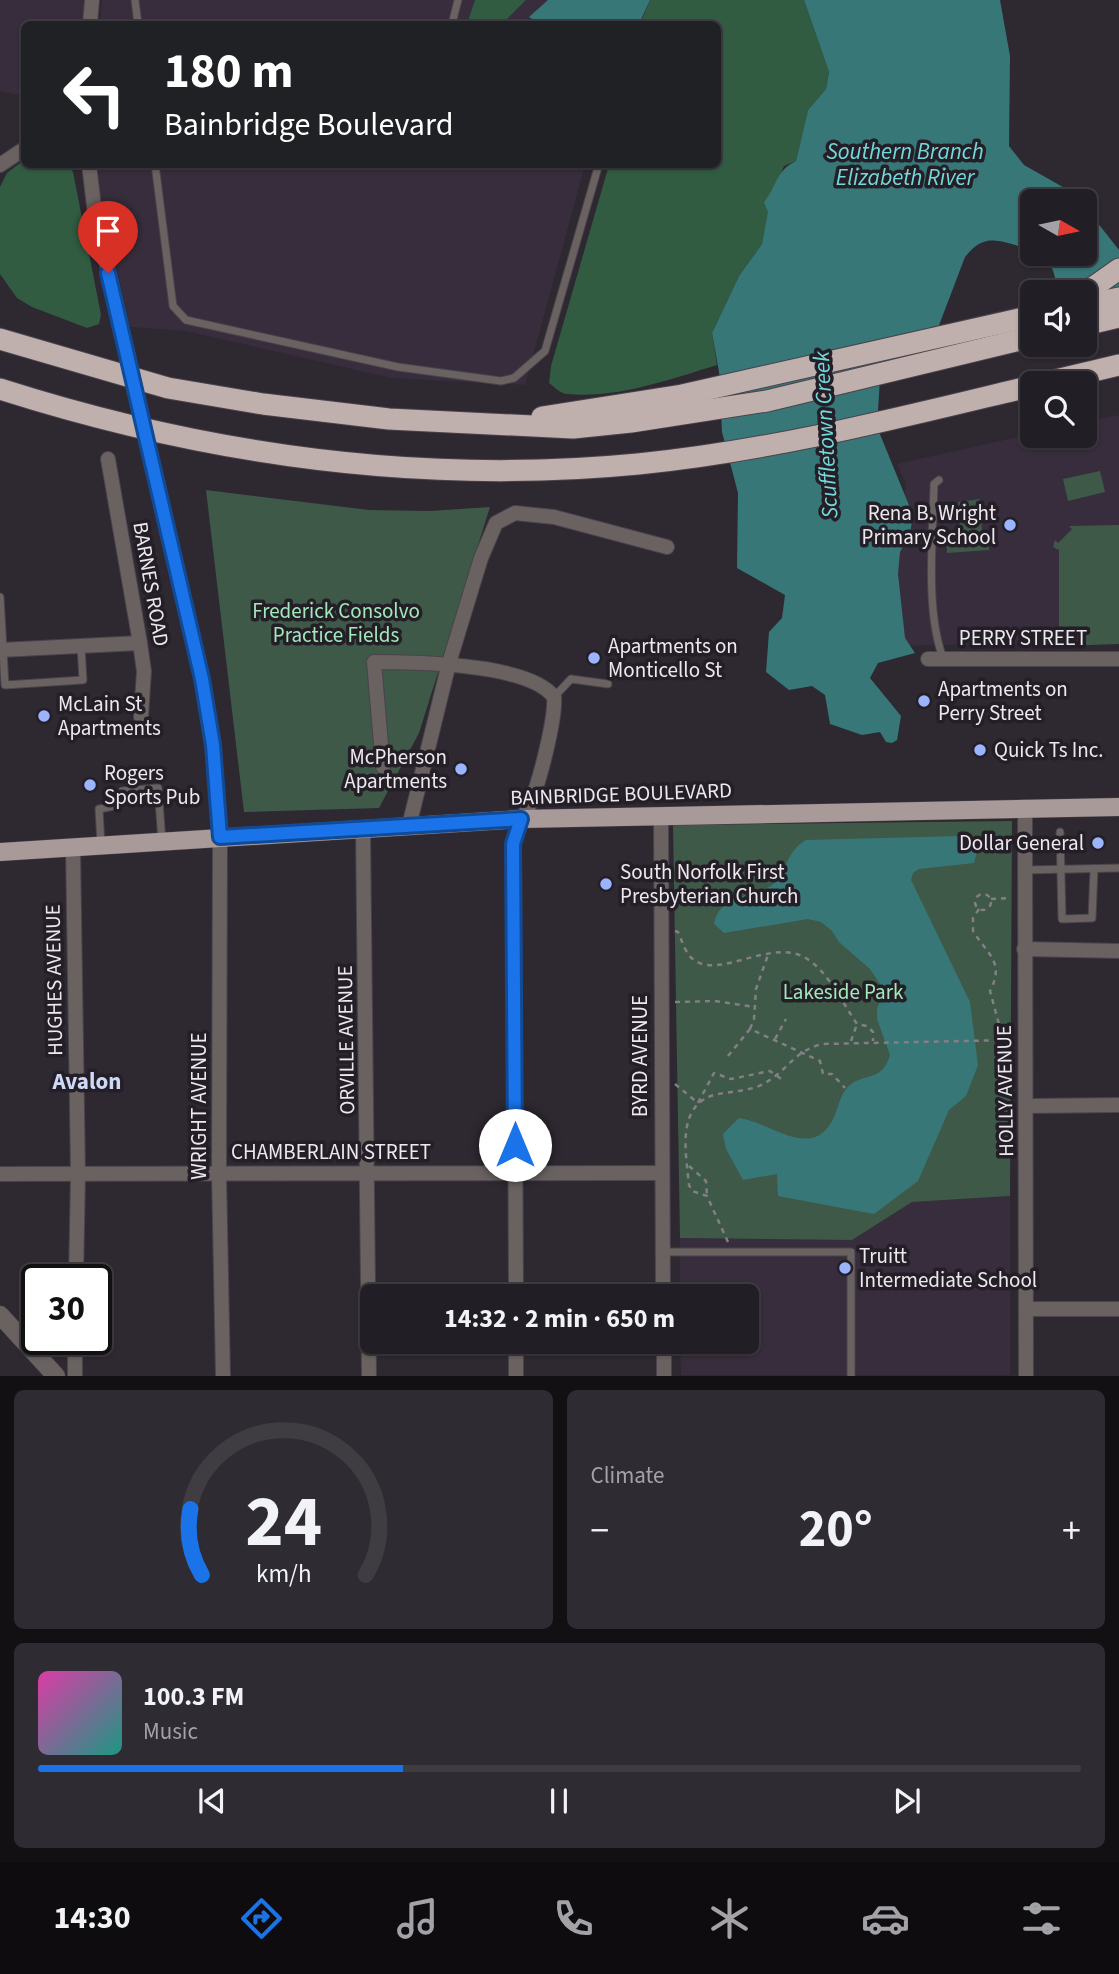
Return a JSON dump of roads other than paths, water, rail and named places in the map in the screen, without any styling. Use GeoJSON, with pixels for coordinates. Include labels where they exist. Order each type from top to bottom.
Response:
{"type":"FeatureCollection","features":[{"type":"Feature","properties":{"kind":"highway"},"geometry":{"type":"LineString","coordinates":[[1097,284],[1119,268]]}},
{"type":"Feature","properties":{"kind":"highway"},"geometry":{"type":"LineString","coordinates":[[1097,303],[1119,298]]}},
{"type":"Feature","properties":{"kind":"highway"},"geometry":{"type":"LineString","coordinates":[[1097,322],[1119,317]]}},
{"type":"Feature","properties":{"kind":"highway"},"geometry":{"type":"LineString","coordinates":[[0,339],[168,388],[379,418],[573,428],[681,405],[953,333],[1020,326]]}},
{"type":"Feature","properties":{"kind":"highway"},"geometry":{"type":"LineString","coordinates":[[681,405],[767,401],[957,354],[1020,328]]}},
{"type":"Feature","properties":{"kind":"highway"},"geometry":{"type":"LineString","coordinates":[[1096,371],[1118,366]]}},
{"type":"Feature","properties":{"kind":"highway"},"geometry":{"type":"LineString","coordinates":[[0,389],[164,434],[271,454],[348,465],[411,470],[496,471],[621,465],[786,442],[1020,389]]}},
{"type":"Feature","properties":{"kind":"main road","name":"BAINBRIDGE BOULEVARD"},"geometry":{"type":"LineString","coordinates":[[0,852],[521,819],[1119,807]]}},
{"type":"Feature","properties":{"kind":"street"},"geometry":{"type":"LineString","coordinates":[[90,21],[92,0]]}},
{"type":"Feature","properties":{"kind":"street"},"geometry":{"type":"LineString","coordinates":[[0,165],[21,151]]}},
{"type":"Feature","properties":{"kind":"street","name":"BARNES ROAD"},"geometry":{"type":"LineString","coordinates":[[90,168],[96,215],[208,712],[220,837]]}},
{"type":"Feature","properties":{"kind":"street","name":"BARNES ROAD"},"geometry":{"type":"LineString","coordinates":[[108,459],[144,671],[141,717]]}},
{"type":"Feature","properties":{"kind":"street"},"geometry":{"type":"LineString","coordinates":[[409,826],[449,663],[490,532],[501,519],[515,513],[554,517],[667,547]]}},
{"type":"Feature","properties":{"kind":"street"},"geometry":{"type":"LineString","coordinates":[[1,650],[140,643]]}},
{"type":"Feature","properties":{"kind":"street","name":"PERRY STREET"},"geometry":{"type":"LineString","coordinates":[[928,659],[1119,659]]}},
{"type":"Feature","properties":{"kind":"street"},"geometry":{"type":"LineString","coordinates":[[383,766],[374,662],[449,663],[534,682],[552,695],[554,713],[531,802],[521,819],[513,844],[516,1284]]}},
{"type":"Feature","properties":{"kind":"street","name":"HOLLY AVENUE"},"geometry":{"type":"LineString","coordinates":[[1025,807],[1026,1376]]}},
{"type":"Feature","properties":{"kind":"street","name":"BYRD AVENUE"},"geometry":{"type":"LineString","coordinates":[[661,815],[663,1284]]}},
{"type":"Feature","properties":{"kind":"street","name":"ORVILLE AVENUE"},"geometry":{"type":"LineString","coordinates":[[363,829],[369,1173],[369,1376]]}},
{"type":"Feature","properties":{"kind":"street","name":"WRIGHT AVENUE"},"geometry":{"type":"LineString","coordinates":[[220,837],[219,1174],[223,1376]]}},
{"type":"Feature","properties":{"kind":"street","name":"HUGHES AVENUE"},"geometry":{"type":"LineString","coordinates":[[73,848],[78,1174],[76,1264]]}},
{"type":"Feature","properties":{"kind":"street"},"geometry":{"type":"LineString","coordinates":[[1024,949],[1119,951]]}},
{"type":"Feature","properties":{"kind":"street"},"geometry":{"type":"LineString","coordinates":[[1027,1106],[1119,1105]]}},
{"type":"Feature","properties":{"kind":"street","name":"CHAMBERLAIN STREET"},"geometry":{"type":"LineString","coordinates":[[0,1174],[662,1173]]}},
{"type":"Feature","properties":{"kind":"street"},"geometry":{"type":"LineString","coordinates":[[1026,1309],[1119,1309]]}},
{"type":"Feature","properties":{"kind":"street"},"geometry":{"type":"LineString","coordinates":[[0,1315],[56,1376]]}},
{"type":"Feature","properties":{"kind":"street"},"geometry":{"type":"LineString","coordinates":[[516,1354],[516,1376]]}},
{"type":"Feature","properties":{"kind":"street"},"geometry":{"type":"LineString","coordinates":[[664,1354],[664,1376]]}},
{"type":"Feature","properties":{"kind":"street"},"geometry":{"type":"LineString","coordinates":[[75,1355],[75,1376]]}},
{"type":"Feature","properties":{"kind":"lane"},"geometry":{"type":"LineString","coordinates":[[135,0],[138,21]]}},
{"type":"Feature","properties":{"kind":"lane"},"geometry":{"type":"LineString","coordinates":[[453,21],[458,0]]}},
{"type":"Feature","properties":{"kind":"lane"},"geometry":{"type":"LineString","coordinates":[[156,168],[173,306],[186,320],[372,362],[501,381],[514,379],[545,351],[598,168]]}},
{"type":"Feature","properties":{"kind":"lane"},"geometry":{"type":"LineString","coordinates":[[939,480],[934,484],[934,586],[936,630],[944,659]]}},
{"type":"Feature","properties":{"kind":"lane"},"geometry":{"type":"LineString","coordinates":[[0,597],[5,685],[83,680],[81,646]]}},
{"type":"Feature","properties":{"kind":"lane"},"geometry":{"type":"LineString","coordinates":[[552,695],[571,679],[608,684]]}},
{"type":"Feature","properties":{"kind":"lane"},"geometry":{"type":"LineString","coordinates":[[101,846],[99,809],[114,806],[122,791],[158,788],[162,841]]}},
{"type":"Feature","properties":{"kind":"lane"},"geometry":{"type":"LineString","coordinates":[[1060,832],[1062,919],[1092,918],[1094,869]]}},
{"type":"Feature","properties":{"kind":"lane"},"geometry":{"type":"LineString","coordinates":[[1025,870],[1119,868]]}},
{"type":"Feature","properties":{"kind":"lane"},"geometry":{"type":"LineString","coordinates":[[663,1252],[851,1252],[851,1376]]}},
{"type":"Feature","properties":{"kind":"water"},"geometry":{"type":"Polygon","coordinates":[[[548,0],[650,0],[640,21],[536,21],[529,17],[548,0]]]}},
{"type":"Feature","properties":{"kind":"water","name":"Southern Branch Elizabeth River"},"geometry":{"type":"Polygon","coordinates":[[[804,0],[1000,0],[1010,56],[1009,146],[1024,165],[1066,189],[1020,189],[1020,247],[994,241],[983,242],[974,247],[965,257],[933,341],[889,363],[880,378],[877,427],[913,515],[910,534],[900,552],[898,574],[905,638],[915,653],[878,663],[870,678],[901,716],[897,740],[892,743],[886,742],[880,732],[862,735],[830,724],[825,695],[812,686],[789,690],[766,672],[769,632],[782,618],[785,595],[737,568],[738,493],[722,432],[719,372],[712,333],[739,276],[762,244],[768,212],[764,202],[780,174],[796,161],[808,110],[826,89],[829,72],[804,0]]]}},
{"type":"Feature","properties":{"kind":"water"},"geometry":{"type":"Polygon","coordinates":[[[1097,222],[1119,250],[1119,309],[1097,298],[1097,280],[1055,280],[1050,266],[1097,266],[1097,222]]]}},
{"type":"Feature","properties":{"kind":"water"},"geometry":{"type":"Polygon","coordinates":[[[960,836],[971,842],[977,852],[974,863],[919,869],[913,873],[911,880],[970,1002],[978,1065],[966,1096],[949,1110],[918,1181],[874,1214],[778,1196],[777,1174],[743,1180],[726,1149],[723,1134],[739,1118],[788,1135],[812,1138],[822,1133],[831,1123],[846,1089],[856,1081],[878,1073],[887,1064],[890,1055],[877,1019],[882,995],[880,984],[870,969],[821,922],[808,919],[724,933],[714,924],[717,914],[728,902],[775,883],[793,851],[806,840],[960,836]]]}},
{"type":"Feature","properties":{"kind":"place","name":"Rena B. Wright Primary School"},"geometry":{"type":"Point","coordinates":[1010,525]}},
{"type":"Feature","properties":{"kind":"place","name":"Apartments on Monticello St"},"geometry":{"type":"Point","coordinates":[594,658]}},
{"type":"Feature","properties":{"kind":"place","name":"Apartments on Perry Street"},"geometry":{"type":"Point","coordinates":[924,701]}},
{"type":"Feature","properties":{"kind":"place","name":"McLain St Apartments"},"geometry":{"type":"Point","coordinates":[44,716]}},
{"type":"Feature","properties":{"kind":"place","name":"Quick Ts Inc."},"geometry":{"type":"Point","coordinates":[980,750]}},
{"type":"Feature","properties":{"kind":"place","name":"McPherson Apartments"},"geometry":{"type":"Point","coordinates":[461,769]}},
{"type":"Feature","properties":{"kind":"place","name":"Rogers Sports Pub"},"geometry":{"type":"Point","coordinates":[90,785]}},
{"type":"Feature","properties":{"kind":"place","name":"Dollar General"},"geometry":{"type":"Point","coordinates":[1098,843]}},
{"type":"Feature","properties":{"kind":"place","name":"South Norfolk First Presbyterian Church"},"geometry":{"type":"Point","coordinates":[606,884]}},
{"type":"Feature","properties":{"kind":"place","name":"Truitt Intermediate School"},"geometry":{"type":"Point","coordinates":[845,1268]}},
{"type":"Feature","properties":{"kind":"district","name":"Avalon"},"geometry":{"type":"Point","coordinates":[87,1081]}},
{"type":"Feature","properties":{"kind":"water label","name":"Scuffletown Creek"},"geometry":{"type":"Point","coordinates":[825,435]}},
{"type":"Feature","properties":{"kind":"park label","name":"Frederick Consolvo Practice Fields"},"geometry":{"type":"Point","coordinates":[336,623]}},
{"type":"Feature","properties":{"kind":"park label","name":"Lakeside Park"},"geometry":{"type":"Point","coordinates":[843,992]}}]}
